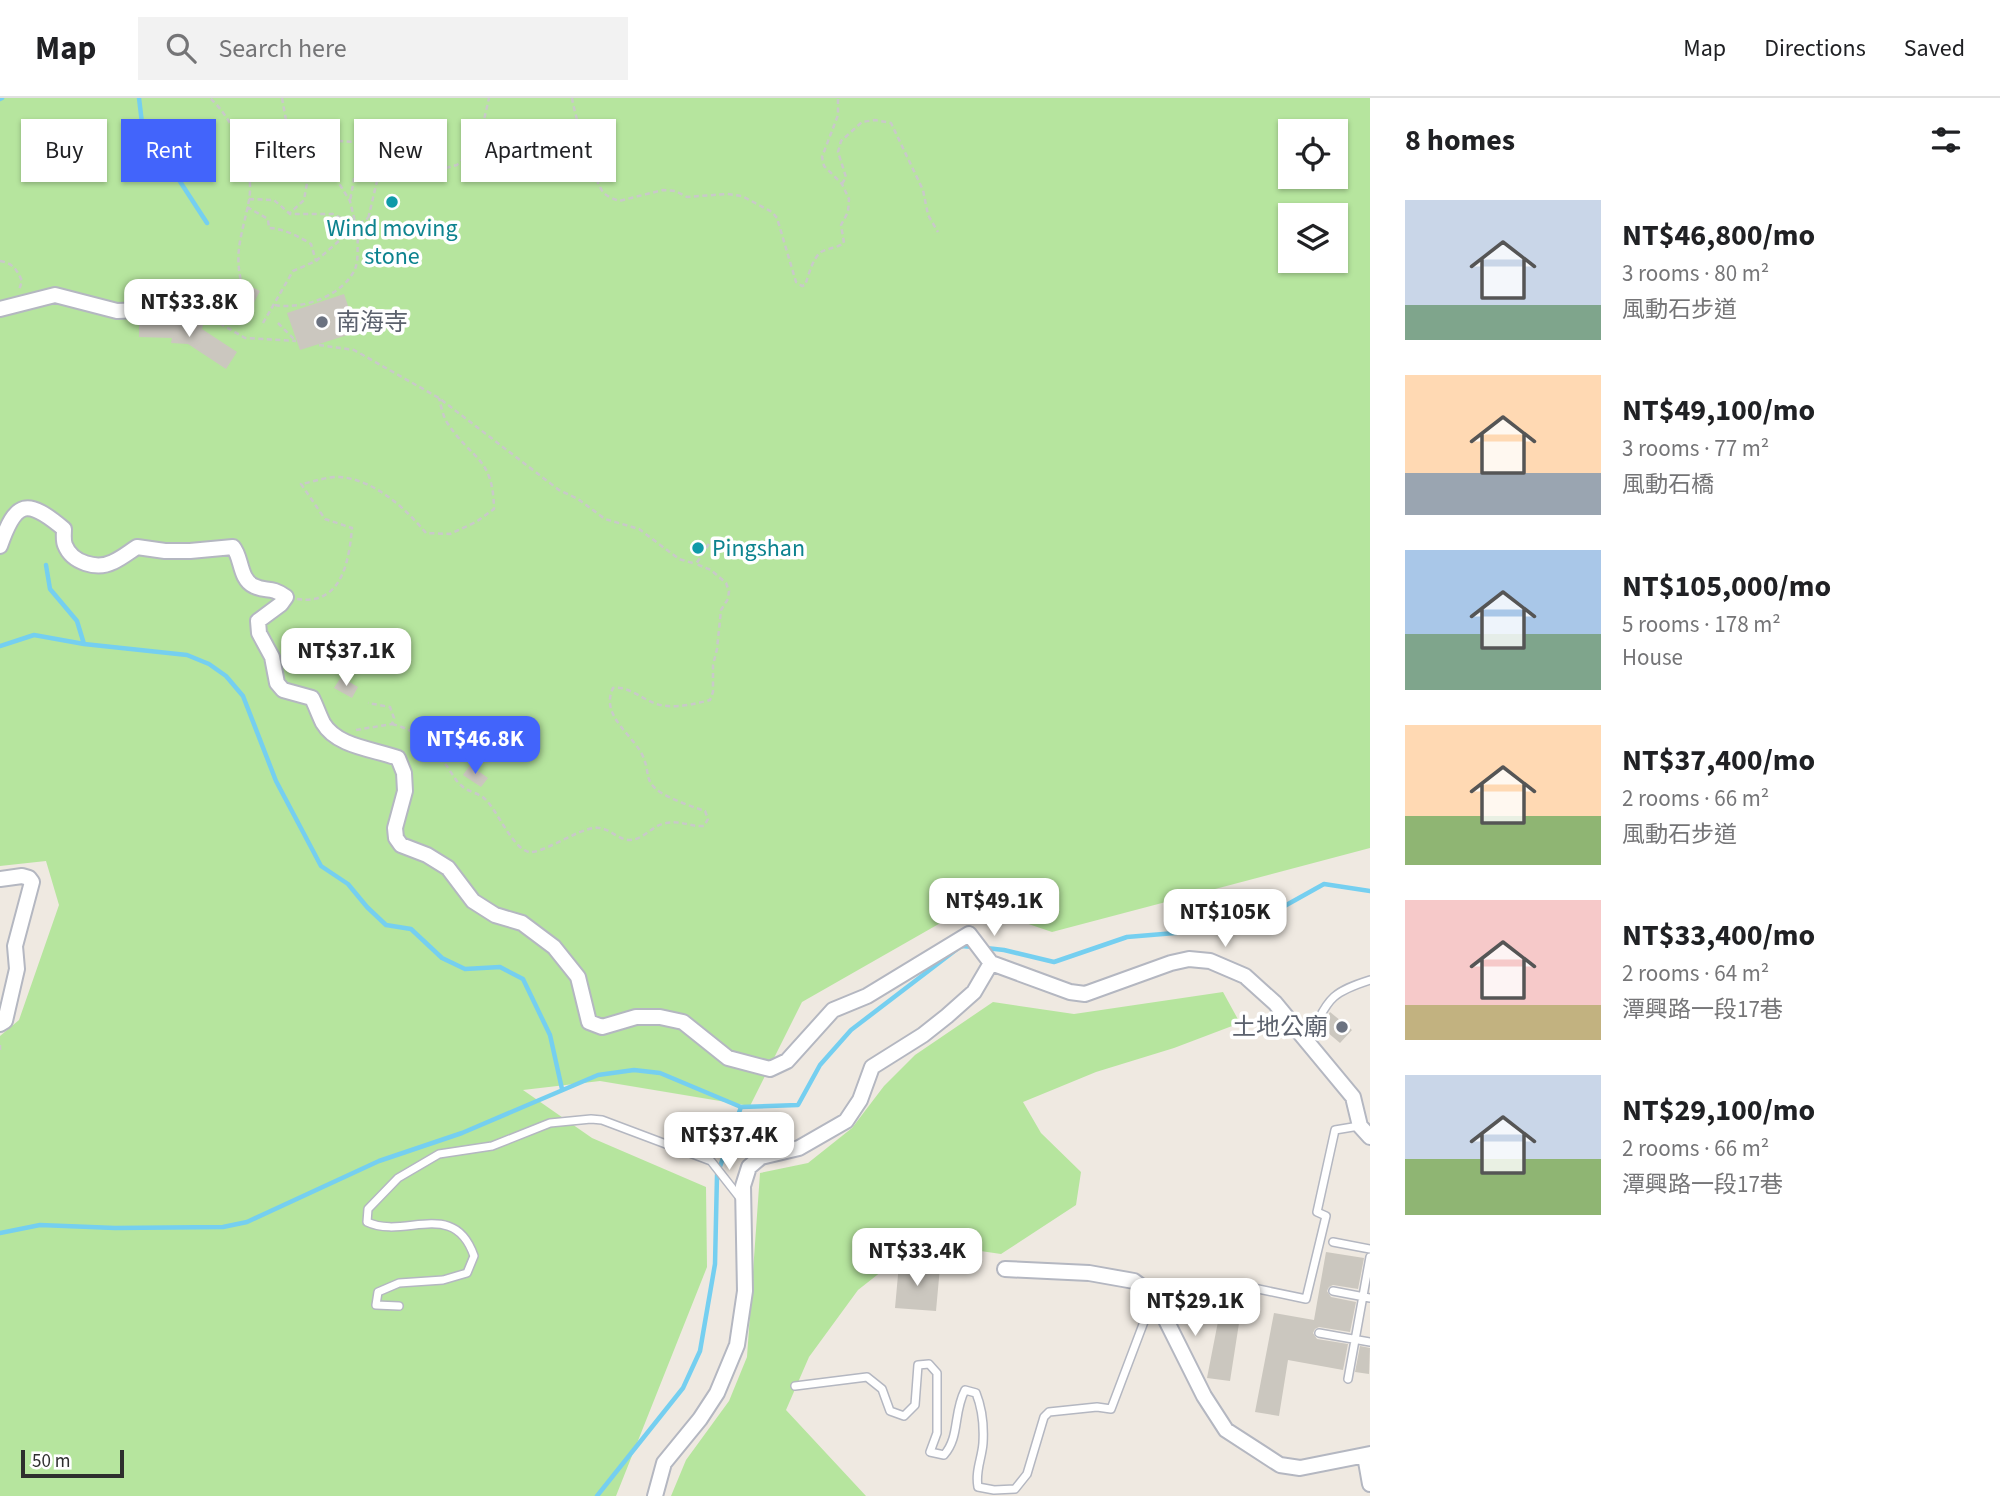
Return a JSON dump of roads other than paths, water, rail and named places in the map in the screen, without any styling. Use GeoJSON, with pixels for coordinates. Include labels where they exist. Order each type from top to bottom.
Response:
{"type":"FeatureCollection","features":[{"type":"Feature","properties":{"kind":"street"},"geometry":{"type":"LineString","coordinates":[[0,309],[55,295],[117,311],[193,308]]}},
{"type":"Feature","properties":{"kind":"street"},"geometry":{"type":"LineString","coordinates":[[0,546],[13,515],[20,509],[34,508],[43,511],[64,529],[64,543],[69,553],[86,564],[97,566],[112,563],[137,547],[165,551],[233,547],[238,553],[246,578],[254,586],[276,589],[286,597],[258,621],[259,633],[272,657],[277,683],[283,690],[312,698],[324,725],[331,732],[355,746],[398,758],[404,773],[405,792],[395,828],[396,838],[401,845],[427,855],[448,868],[473,901],[495,915],[522,923],[554,947],[578,977],[589,1022],[602,1027],[636,1017],[660,1017],[683,1022],[728,1058],[770,1069],[787,1061],[833,1010],[867,996],[969,934],[991,963],[1070,992],[1084,994],[1171,963],[1189,959],[1210,961],[1245,976],[1275,1003],[1353,1097],[1365,1131]]}},
{"type":"Feature","properties":{"kind":"street"},"geometry":{"type":"LineString","coordinates":[[0,879],[22,876],[32,882],[15,946],[17,969],[5,1021],[0,1024]]}},
{"type":"Feature","properties":{"kind":"street"},"geometry":{"type":"LineString","coordinates":[[655,1496],[664,1463],[700,1419],[717,1393],[737,1345],[745,1291],[743,1186],[749,1167],[761,1157],[799,1148],[846,1121],[860,1100],[872,1067],[923,1035],[947,1016],[974,992],[991,963]]}},
{"type":"Feature","properties":{"kind":"street"},"geometry":{"type":"LineString","coordinates":[[1004,1269],[1089,1273],[1133,1281],[1154,1296],[1204,1396],[1226,1430],[1280,1465],[1300,1468],[1368,1455],[1370,1484]]}},
{"type":"Feature","properties":{"kind":"lane"},"geometry":{"type":"LineString","coordinates":[[1312,1031],[1323,1008],[1341,989],[1370,979]]}},
{"type":"Feature","properties":{"kind":"lane"},"geometry":{"type":"LineString","coordinates":[[399,1306],[376,1305],[378,1292],[399,1283],[443,1280],[467,1273],[474,1256],[469,1243],[449,1225],[435,1223],[377,1227],[367,1222],[368,1209],[398,1178],[439,1154],[492,1146],[550,1123],[602,1120],[712,1163],[744,1202]]}},
{"type":"Feature","properties":{"kind":"lane"},"geometry":{"type":"LineString","coordinates":[[1244,1286],[1306,1299],[1325,1216],[1317,1212],[1335,1129],[1365,1131]]}},
{"type":"Feature","properties":{"kind":"lane"},"geometry":{"type":"LineString","coordinates":[[1334,1242],[1370,1249]]}},
{"type":"Feature","properties":{"kind":"lane"},"geometry":{"type":"LineString","coordinates":[[1348,1379],[1366,1297],[1370,1256]]}},
{"type":"Feature","properties":{"kind":"lane"},"geometry":{"type":"LineString","coordinates":[[1334,1291],[1366,1297]]}},
{"type":"Feature","properties":{"kind":"lane"},"geometry":{"type":"LineString","coordinates":[[795,1386],[867,1377],[882,1389],[890,1411],[904,1416],[915,1405],[918,1365],[929,1364],[937,1373],[937,1433],[930,1451],[944,1455],[953,1445],[958,1404],[965,1390],[976,1393],[981,1406],[983,1443],[976,1478],[978,1487],[994,1490],[1014,1489],[1027,1474],[1044,1417],[1049,1412],[1097,1407],[1111,1409],[1154,1296]]}},
{"type":"Feature","properties":{"kind":"lane"},"geometry":{"type":"LineString","coordinates":[[1319,1333],[1370,1342]]}},
{"type":"Feature","properties":{"kind":"waterway"},"geometry":{"type":"LineString","coordinates":[[139,98],[142,123],[207,223]]}},
{"type":"Feature","properties":{"kind":"waterway"},"geometry":{"type":"LineString","coordinates":[[46,565],[50,589],[77,621],[84,644]]}},
{"type":"Feature","properties":{"kind":"waterway"},"geometry":{"type":"LineString","coordinates":[[0,646],[34,635],[84,644],[187,655],[209,664],[226,676],[243,696],[276,781],[321,866],[348,884],[386,925],[411,929],[442,958],[465,969],[500,967],[523,979],[550,1035],[562,1089]]}},
{"type":"Feature","properties":{"kind":"waterway"},"geometry":{"type":"LineString","coordinates":[[986,948],[1054,962],[1127,937],[1247,927],[1324,884],[1370,891]]}},
{"type":"Feature","properties":{"kind":"waterway"},"geometry":{"type":"LineString","coordinates":[[0,1233],[40,1225],[115,1228],[223,1227],[247,1222],[379,1161],[462,1133],[598,1075],[634,1070],[660,1073],[741,1107],[798,1105],[820,1065],[851,1030],[961,946],[974,947]]}},
{"type":"Feature","properties":{"kind":"waterway"},"geometry":{"type":"LineString","coordinates":[[597,1496],[683,1388],[700,1351],[715,1264],[717,1175],[741,1107]]}},
{"type":"Feature","properties":{"kind":"place","name":"Wind moving stone"},"geometry":{"type":"Point","coordinates":[392,202]}},
{"type":"Feature","properties":{"kind":"place","name":"南海寺"},"geometry":{"type":"Point","coordinates":[322,322]}},
{"type":"Feature","properties":{"kind":"place","name":"Pingshan"},"geometry":{"type":"Point","coordinates":[698,548]}},
{"type":"Feature","properties":{"kind":"place","name":"土地公廟"},"geometry":{"type":"Point","coordinates":[1342,1027]}}]}
